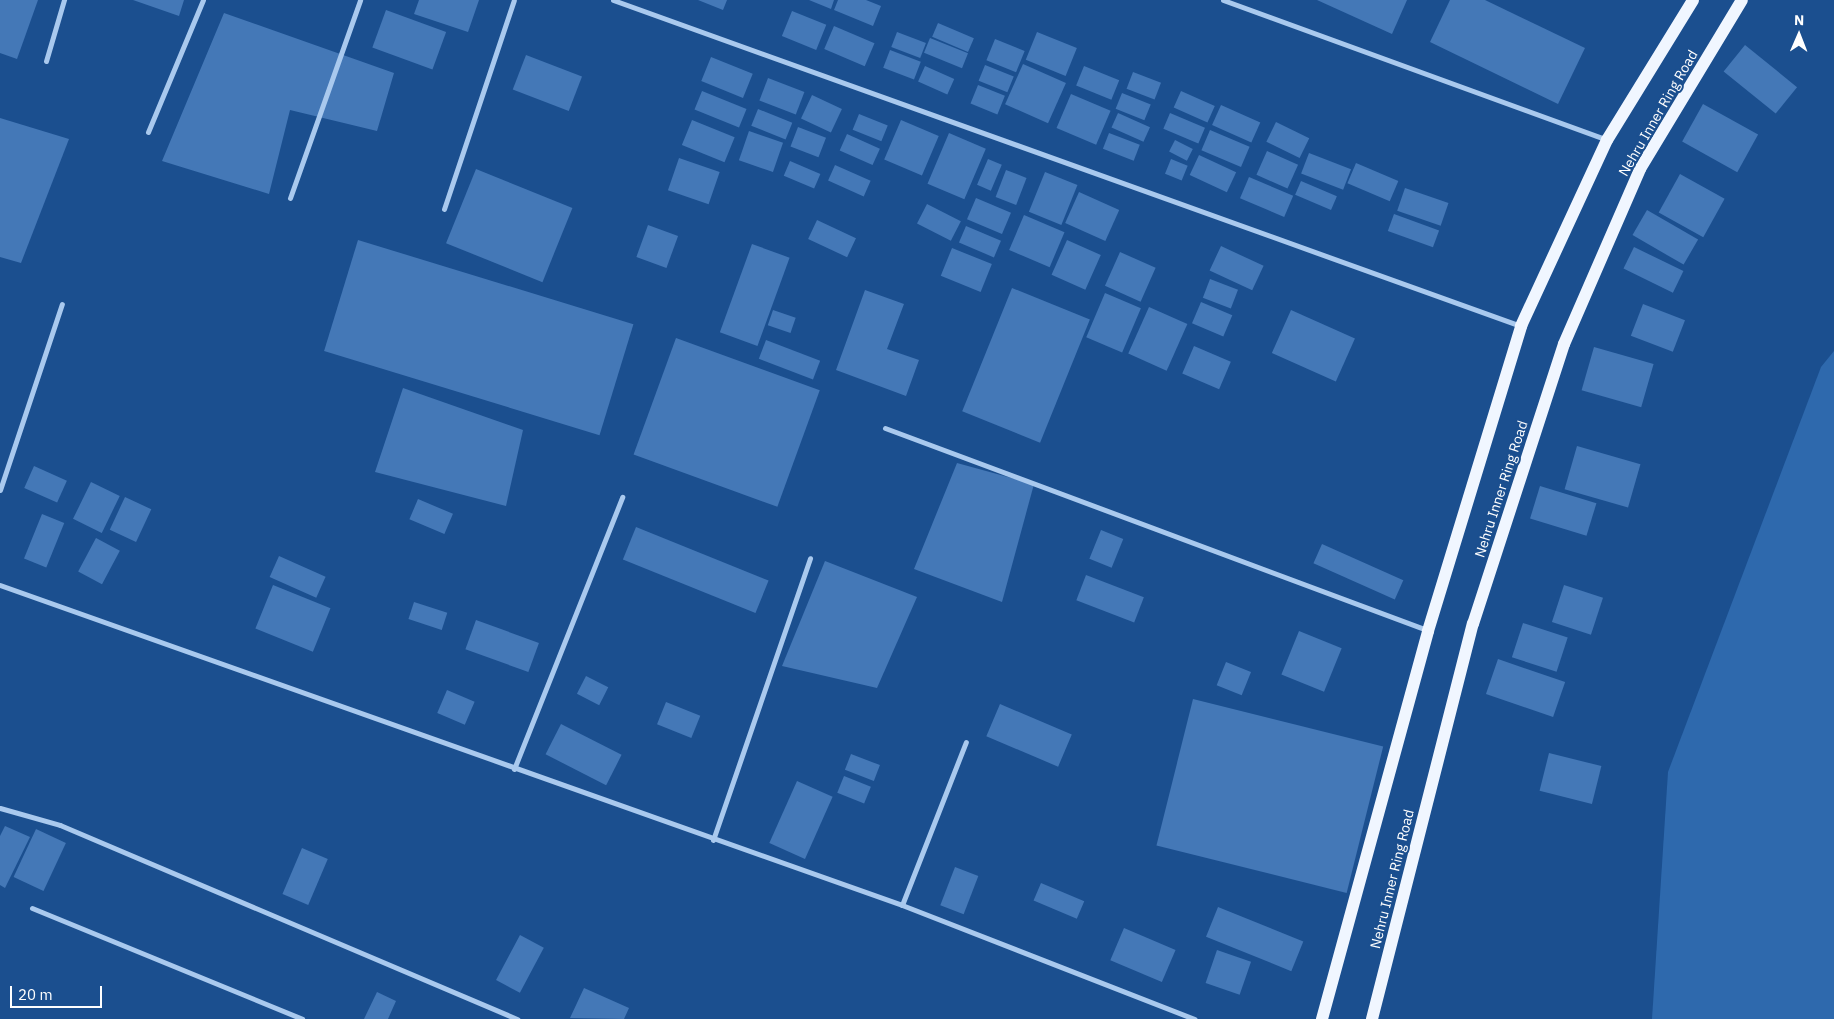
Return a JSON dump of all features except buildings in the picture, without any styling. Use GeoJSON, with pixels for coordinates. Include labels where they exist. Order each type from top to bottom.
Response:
{"type":"FeatureCollection","features":[{"type":"Feature","properties":{"kind":"main road","name":"Nehru Inner Ring Road"},"geometry":{"type":"LineString","coordinates":[[1322,1019],[1428,631],[1521,326],[1607,140],[1693,0]]}},
{"type":"Feature","properties":{"kind":"main road","name":"Nehru Inner Ring Road"},"geometry":{"type":"LineString","coordinates":[[1372,1019],[1473,624],[1564,344],[1640,169],[1742,0]]}},
{"type":"Feature","properties":{"kind":"street"},"geometry":{"type":"LineString","coordinates":[[46,61],[64,0]]}},
{"type":"Feature","properties":{"kind":"street"},"geometry":{"type":"LineString","coordinates":[[148,132],[203,0]]}},
{"type":"Feature","properties":{"kind":"street"},"geometry":{"type":"LineString","coordinates":[[290,198],[360,0]]}},
{"type":"Feature","properties":{"kind":"street"},"geometry":{"type":"LineString","coordinates":[[444,209],[514,0]]}},
{"type":"Feature","properties":{"kind":"street"},"geometry":{"type":"LineString","coordinates":[[613,0],[1521,326]]}},
{"type":"Feature","properties":{"kind":"street"},"geometry":{"type":"LineString","coordinates":[[1223,0],[1607,140]]}},
{"type":"Feature","properties":{"kind":"street"},"geometry":{"type":"LineString","coordinates":[[0,490],[62,304]]}},
{"type":"Feature","properties":{"kind":"street"},"geometry":{"type":"LineString","coordinates":[[885,428],[1428,631]]}},
{"type":"Feature","properties":{"kind":"street"},"geometry":{"type":"LineString","coordinates":[[514,769],[622,497]]}},
{"type":"Feature","properties":{"kind":"street"},"geometry":{"type":"LineString","coordinates":[[713,840],[810,558]]}},
{"type":"Feature","properties":{"kind":"street"},"geometry":{"type":"LineString","coordinates":[[0,585],[713,840],[902,905],[1194,1019]]}},
{"type":"Feature","properties":{"kind":"street"},"geometry":{"type":"LineString","coordinates":[[902,905],[966,742]]}},
{"type":"Feature","properties":{"kind":"street"},"geometry":{"type":"LineString","coordinates":[[0,808],[60,825],[518,1019]]}},
{"type":"Feature","properties":{"kind":"street"},"geometry":{"type":"LineString","coordinates":[[32,908],[302,1019]]}},
{"type":"Feature","properties":{"kind":"shaded area"},"geometry":{"type":"Polygon","coordinates":[[[1834,351],[1834,1019],[1652,1019],[1668,772],[1821,367],[1834,351]]]}}]}
